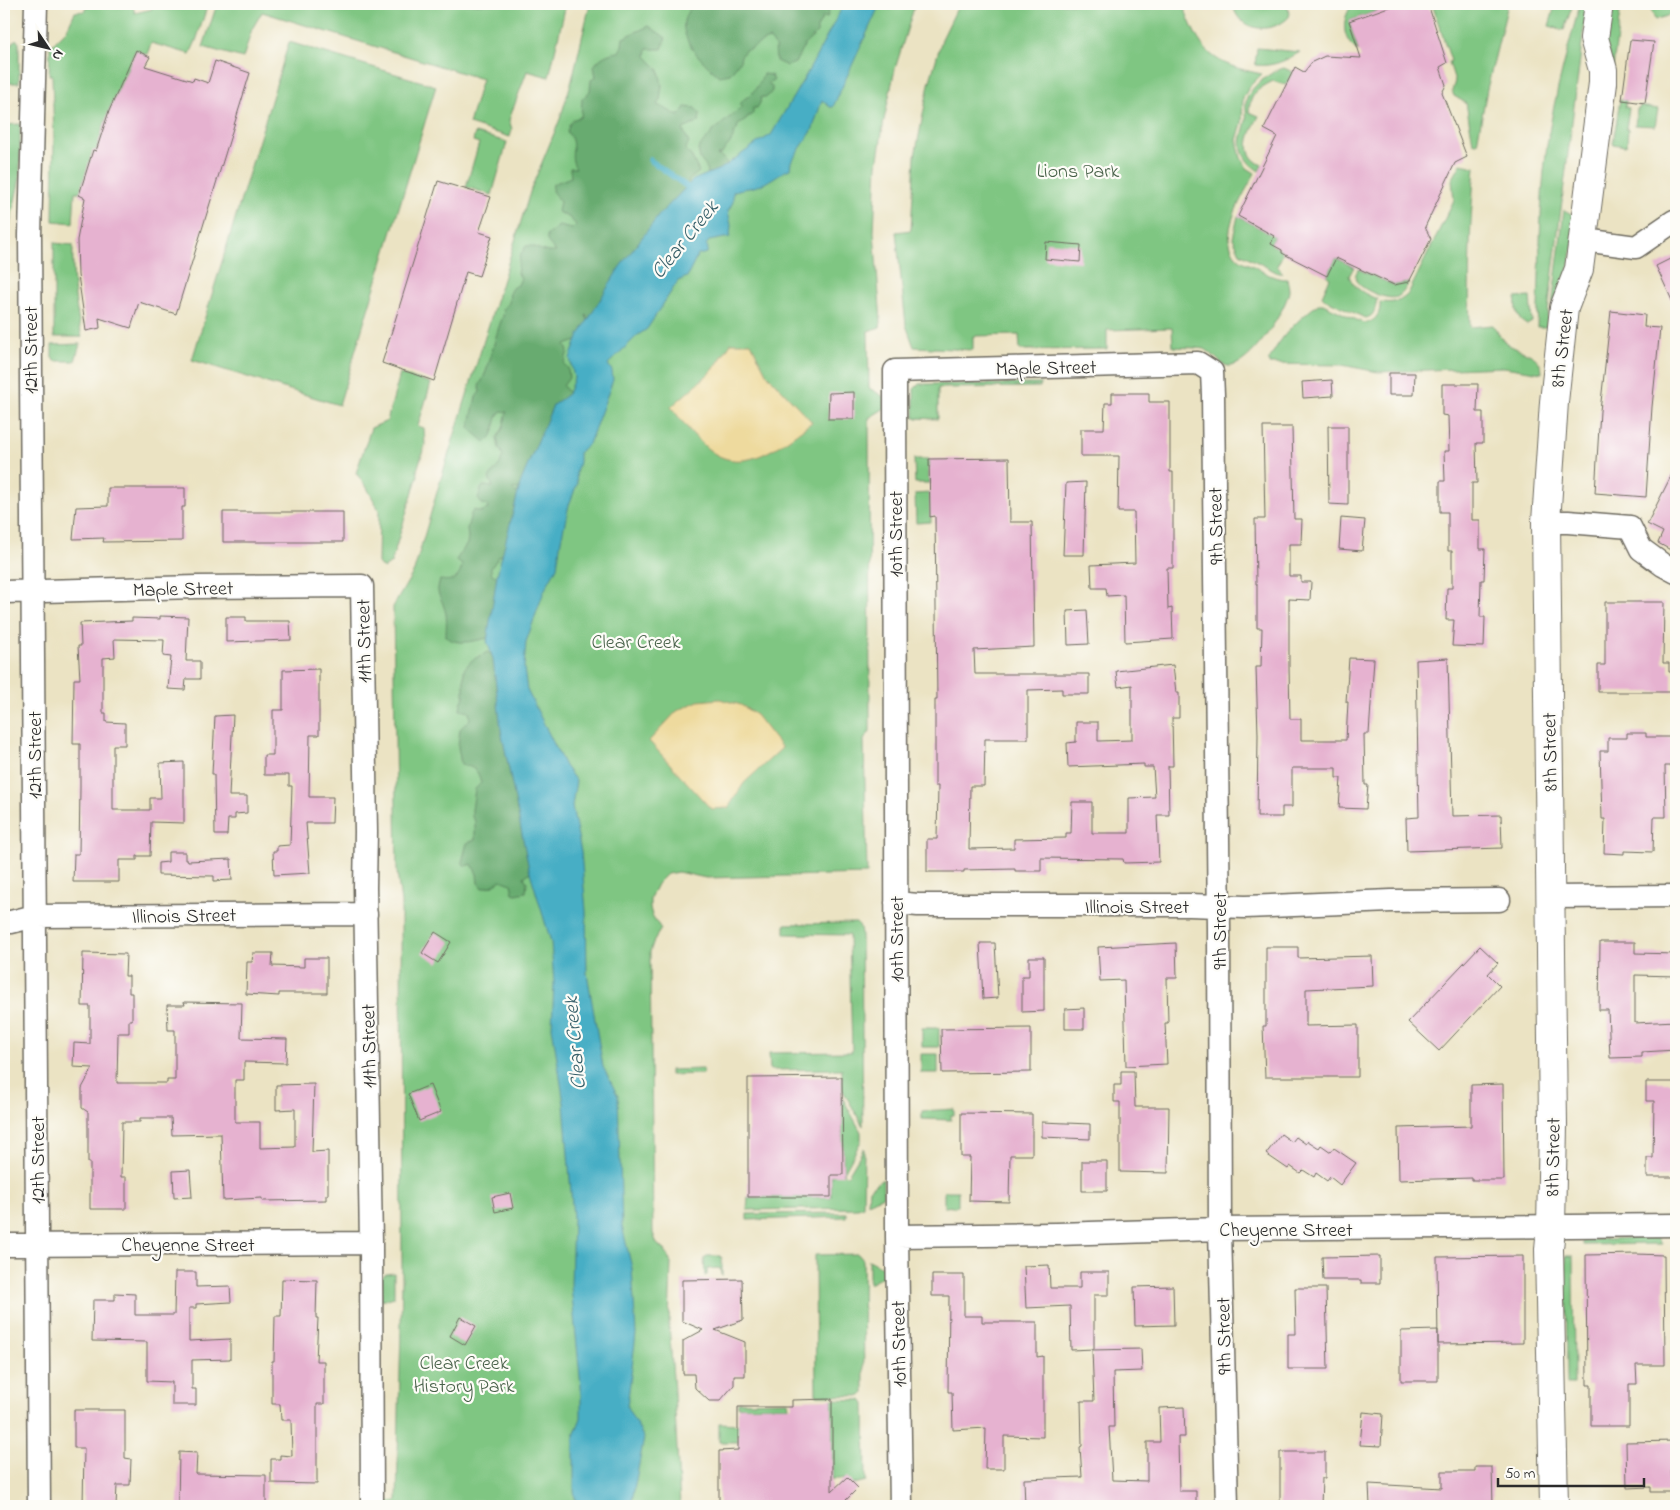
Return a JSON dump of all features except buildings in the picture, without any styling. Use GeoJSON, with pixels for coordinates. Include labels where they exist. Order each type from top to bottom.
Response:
{"type":"FeatureCollection","features":[{"type":"Feature","properties":{"kind":"street","name":"12th Street"},"geometry":{"type":"LineString","coordinates":[[36,4],[30,235],[39,1506]]}},
{"type":"Feature","properties":{"kind":"street","name":"8th Street"},"geometry":{"type":"LineString","coordinates":[[1554,1506],[1549,1249],[1552,1227],[1553,1125],[1546,522],[1554,402],[1564,308],[1579,269],[1584,240],[1602,83],[1603,70],[1594,38],[1599,4]]}},
{"type":"Feature","properties":{"kind":"street"},"geometry":{"type":"LineString","coordinates":[[1584,240],[1636,247],[1676,221]]}},
{"type":"Feature","properties":{"kind":"street","name":"Maple Street"},"geometry":{"type":"LineString","coordinates":[[895,371],[1198,363]]}},
{"type":"Feature","properties":{"kind":"street","name":"9th Street"},"geometry":{"type":"LineString","coordinates":[[1198,363],[1212,372],[1213,395],[1220,1229],[1227,1506]]}},
{"type":"Feature","properties":{"kind":"street","name":"10th Street"},"geometry":{"type":"LineString","coordinates":[[895,371],[897,1236],[901,1506]]}},
{"type":"Feature","properties":{"kind":"street"},"geometry":{"type":"LineString","coordinates":[[1546,522],[1630,527],[1641,549],[1662,565],[1676,572]]}},
{"type":"Feature","properties":{"kind":"street","name":"Maple Street"},"geometry":{"type":"LineString","coordinates":[[4,592],[196,587],[362,586]]}},
{"type":"Feature","properties":{"kind":"street","name":"11th Street"},"geometry":{"type":"LineString","coordinates":[[362,586],[371,1243],[372,1506]]}},
{"type":"Feature","properties":{"kind":"street"},"geometry":{"type":"LineString","coordinates":[[1551,897],[1676,896]]}},
{"type":"Feature","properties":{"kind":"street","name":"Illinois Street"},"geometry":{"type":"LineString","coordinates":[[896,903],[918,905],[1244,907],[1391,901],[1499,900]]}},
{"type":"Feature","properties":{"kind":"street","name":"Illinois Street"},"geometry":{"type":"LineString","coordinates":[[4,922],[35,916],[366,914]]}},
{"type":"Feature","properties":{"kind":"street","name":"Cheyenne Street"},"geometry":{"type":"LineString","coordinates":[[897,1236],[1220,1229],[1676,1225]]}},
{"type":"Feature","properties":{"kind":"street","name":"Cheyenne Street"},"geometry":{"type":"LineString","coordinates":[[4,1245],[371,1243]]}},
{"type":"Feature","properties":{"kind":"green space"},"geometry":{"type":"Polygon","coordinates":[[[132,4],[135,13],[152,9],[151,4],[208,4],[190,54],[151,43],[147,55],[136,50],[109,111],[96,151],[93,151],[80,192],[75,192],[73,223],[53,221],[54,141],[52,75],[49,75],[50,47],[66,31],[75,12],[86,11],[86,6],[132,4]]]}},
{"type":"Feature","properties":{"kind":"green space"},"geometry":{"type":"Polygon","coordinates":[[[217,4],[566,4],[549,77],[527,71],[509,120],[512,129],[510,137],[469,124],[482,79],[262,12],[252,29],[243,58],[203,47],[217,4]]]}},
{"type":"Feature","properties":{"kind":"green space","name":"Clear Creek"},"geometry":{"type":"Polygon","coordinates":[[[590,4],[915,4],[895,69],[877,165],[874,232],[881,322],[880,327],[868,331],[869,388],[884,397],[885,408],[869,418],[870,731],[864,740],[867,874],[706,878],[678,872],[667,874],[657,884],[650,898],[652,915],[661,929],[654,940],[650,952],[653,1233],[657,1244],[665,1250],[671,1263],[669,1324],[680,1506],[387,1506],[387,1502],[397,1501],[402,1281],[401,903],[397,872],[393,607],[414,571],[531,189],[560,119],[572,80],[590,4]]]}},
{"type":"Feature","properties":{"kind":"green space"},"geometry":{"type":"Polygon","coordinates":[[[695,4],[831,4],[827,18],[823,17],[817,28],[817,33],[805,44],[795,63],[787,66],[776,61],[775,46],[770,39],[745,50],[740,61],[730,74],[719,76],[695,53],[685,33],[684,23],[687,13],[695,4]]]}},
{"type":"Feature","properties":{"kind":"green space","name":"Lions Park"},"geometry":{"type":"Polygon","coordinates":[[[959,4],[1183,4],[1195,34],[1210,53],[1231,66],[1262,74],[1250,86],[1243,98],[1242,123],[1237,140],[1241,158],[1247,168],[1255,173],[1234,216],[1230,227],[1229,239],[1232,249],[1238,258],[1270,275],[1287,279],[1289,291],[1281,311],[1266,336],[1247,357],[1237,364],[1229,366],[1223,364],[1204,349],[1173,347],[1172,328],[1107,330],[1107,349],[1020,350],[1019,335],[973,336],[973,350],[914,347],[906,325],[896,232],[911,230],[915,156],[929,84],[942,39],[959,4]]]}},
{"type":"Feature","properties":{"kind":"green space"},"geometry":{"type":"Polygon","coordinates":[[[1247,4],[1286,4],[1290,13],[1289,17],[1275,26],[1267,28],[1251,26],[1244,23],[1238,17],[1234,9],[1247,4]]]}},
{"type":"Feature","properties":{"kind":"green space"},"geometry":{"type":"Polygon","coordinates":[[[1353,4],[1375,4],[1377,11],[1349,21],[1358,51],[1348,41],[1345,29],[1346,16],[1353,4]]]}},
{"type":"Feature","properties":{"kind":"green space"},"geometry":{"type":"Polygon","coordinates":[[[1432,4],[1508,4],[1487,89],[1477,143],[1473,143],[1466,103],[1454,96],[1452,91],[1455,81],[1449,62],[1451,61],[1432,4]]]}},
{"type":"Feature","properties":{"kind":"green space"},"geometry":{"type":"Polygon","coordinates":[[[1559,4],[1573,4],[1564,30],[1549,26],[1554,9],[1559,4]]]}},
{"type":"Feature","properties":{"kind":"green space"},"geometry":{"type":"Polygon","coordinates":[[[1580,4],[1587,4],[1546,327],[1537,327],[1541,210],[1546,150],[1558,87],[1580,4]]]}},
{"type":"Feature","properties":{"kind":"green space"},"geometry":{"type":"Polygon","coordinates":[[[1608,4],[1621,4],[1613,68],[1604,37],[1608,4]]]}},
{"type":"Feature","properties":{"kind":"green space"},"geometry":{"type":"Polygon","coordinates":[[[1645,4],[1676,4],[1676,9],[1667,16],[1655,20],[1652,12],[1645,4]]]}},
{"type":"Feature","properties":{"kind":"green space"},"geometry":{"type":"Polygon","coordinates":[[[649,26],[666,38],[662,49],[647,49],[646,56],[659,70],[662,85],[660,100],[657,105],[679,116],[685,107],[695,108],[700,114],[699,122],[683,129],[689,143],[685,149],[692,157],[699,172],[689,180],[683,198],[595,319],[586,315],[591,329],[582,339],[565,345],[568,351],[564,364],[568,368],[569,378],[563,386],[573,398],[529,488],[512,489],[514,492],[523,492],[507,553],[499,556],[491,568],[491,573],[501,580],[493,637],[468,642],[456,642],[446,636],[446,614],[438,589],[440,580],[452,580],[460,574],[462,565],[456,560],[467,544],[467,529],[471,514],[474,510],[480,512],[488,509],[487,505],[482,504],[478,499],[483,486],[493,487],[489,478],[500,464],[503,455],[497,438],[503,428],[507,412],[501,411],[498,415],[492,436],[485,442],[469,428],[476,397],[480,392],[479,386],[488,365],[503,315],[503,308],[509,303],[510,291],[518,285],[521,278],[517,273],[520,256],[526,246],[533,246],[547,252],[556,252],[547,241],[547,235],[559,226],[572,229],[576,225],[570,218],[558,212],[560,201],[552,191],[553,184],[571,177],[570,168],[576,168],[572,159],[572,141],[567,132],[569,125],[574,119],[581,117],[582,99],[590,91],[591,80],[596,77],[594,66],[605,56],[619,52],[623,38],[649,26]]]}},
{"type":"Feature","properties":{"kind":"green space"},"geometry":{"type":"Polygon","coordinates":[[[16,39],[19,43],[19,83],[4,83],[4,56],[16,39]]]}},
{"type":"Feature","properties":{"kind":"green space"},"geometry":{"type":"Polygon","coordinates":[[[289,42],[436,86],[339,405],[192,360],[289,42]]]}},
{"type":"Feature","properties":{"kind":"green space"},"geometry":{"type":"Polygon","coordinates":[[[1257,48],[1300,52],[1279,63],[1255,65],[1257,48]]]}},
{"type":"Feature","properties":{"kind":"green space"},"geometry":{"type":"Polygon","coordinates":[[[1284,68],[1293,72],[1286,85],[1273,81],[1259,89],[1251,100],[1249,112],[1259,116],[1252,129],[1248,143],[1251,155],[1262,165],[1259,171],[1247,161],[1241,147],[1246,119],[1246,102],[1255,86],[1273,73],[1284,68]]]}},
{"type":"Feature","properties":{"kind":"green space"},"geometry":{"type":"Polygon","coordinates":[[[763,74],[771,75],[774,80],[768,83],[772,87],[772,91],[767,97],[761,97],[757,108],[753,108],[751,116],[748,116],[746,120],[738,125],[731,142],[722,154],[717,155],[725,160],[727,167],[708,175],[707,168],[700,159],[698,149],[712,132],[743,106],[740,105],[742,101],[753,91],[763,74]]]}},
{"type":"Feature","properties":{"kind":"green space"},"geometry":{"type":"Polygon","coordinates":[[[1620,99],[1626,100],[1625,107],[1629,108],[1626,129],[1628,129],[1627,145],[1625,146],[1613,144],[1620,99]]]}},
{"type":"Feature","properties":{"kind":"green space"},"geometry":{"type":"Polygon","coordinates":[[[1640,106],[1658,109],[1655,126],[1635,125],[1637,109],[1640,106]]]}},
{"type":"Feature","properties":{"kind":"green space"},"geometry":{"type":"Polygon","coordinates":[[[20,124],[20,178],[9,228],[4,232],[4,125],[20,124]]]}},
{"type":"Feature","properties":{"kind":"green space"},"geometry":{"type":"Polygon","coordinates":[[[475,133],[507,142],[492,195],[466,187],[479,143],[473,141],[475,133]]]}},
{"type":"Feature","properties":{"kind":"green space"},"geometry":{"type":"Polygon","coordinates":[[[1461,164],[1475,167],[1470,247],[1470,327],[1493,325],[1510,346],[1534,357],[1541,366],[1542,373],[1504,367],[1378,372],[1342,365],[1269,364],[1269,360],[1284,336],[1318,304],[1323,304],[1363,323],[1367,323],[1374,320],[1378,314],[1380,302],[1395,302],[1408,294],[1454,200],[1452,180],[1461,164]]]}},
{"type":"Feature","properties":{"kind":"green space"},"geometry":{"type":"Polygon","coordinates":[[[1564,210],[1577,217],[1570,265],[1552,306],[1564,210]]]}},
{"type":"Feature","properties":{"kind":"green space"},"geometry":{"type":"Polygon","coordinates":[[[1238,216],[1274,236],[1271,244],[1282,250],[1283,254],[1277,266],[1283,273],[1278,273],[1240,253],[1233,238],[1238,216]]]}},
{"type":"Feature","properties":{"kind":"green space"},"geometry":{"type":"Polygon","coordinates":[[[54,243],[73,245],[75,291],[82,337],[54,337],[54,243]]]}},
{"type":"Feature","properties":{"kind":"green space"},"geometry":{"type":"Polygon","coordinates":[[[1336,258],[1354,267],[1349,276],[1357,288],[1377,299],[1371,316],[1365,318],[1322,296],[1330,278],[1327,276],[1336,258]]]}},
{"type":"Feature","properties":{"kind":"green space"},"geometry":{"type":"Polygon","coordinates":[[[1358,269],[1394,285],[1409,282],[1403,293],[1397,297],[1381,296],[1362,287],[1358,283],[1355,277],[1358,269]]]}},
{"type":"Feature","properties":{"kind":"green space"},"geometry":{"type":"Polygon","coordinates":[[[1530,297],[1532,322],[1527,325],[1520,320],[1517,314],[1516,298],[1530,297]]]}},
{"type":"Feature","properties":{"kind":"green space"},"geometry":{"type":"Polygon","coordinates":[[[80,344],[75,361],[55,361],[52,358],[52,345],[80,344]]]}},
{"type":"Feature","properties":{"kind":"green space"},"geometry":{"type":"Polygon","coordinates":[[[400,374],[431,383],[418,426],[424,428],[425,445],[417,470],[418,475],[391,563],[383,569],[378,563],[379,510],[366,486],[356,473],[371,428],[387,421],[400,374]]]}},
{"type":"Feature","properties":{"kind":"green space"},"geometry":{"type":"Polygon","coordinates":[[[919,384],[1041,384],[1040,387],[938,388],[938,419],[914,418],[914,389],[919,384]]]}},
{"type":"Feature","properties":{"kind":"green space"},"geometry":{"type":"Polygon","coordinates":[[[914,459],[929,459],[929,483],[915,483],[914,459]]]}},
{"type":"Feature","properties":{"kind":"green space"},"geometry":{"type":"Polygon","coordinates":[[[930,493],[931,522],[916,523],[915,494],[930,493]]]}},
{"type":"Feature","properties":{"kind":"green space"},"geometry":{"type":"Polygon","coordinates":[[[488,652],[497,659],[521,806],[516,809],[519,810],[533,870],[524,877],[527,882],[526,892],[516,894],[513,893],[511,884],[501,880],[492,886],[482,888],[478,883],[477,874],[472,864],[465,866],[462,862],[467,843],[475,840],[475,821],[472,817],[472,810],[475,789],[481,783],[475,770],[461,764],[458,747],[460,729],[470,719],[469,712],[460,710],[464,697],[464,669],[472,660],[488,652]]]}},
{"type":"Feature","properties":{"kind":"green space"},"geometry":{"type":"Polygon","coordinates":[[[856,923],[860,927],[861,934],[863,1126],[842,1089],[842,1069],[770,1070],[769,1053],[852,1052],[849,935],[785,934],[785,924],[856,923]]]}},
{"type":"Feature","properties":{"kind":"green space"},"geometry":{"type":"Polygon","coordinates":[[[922,1028],[939,1028],[939,1047],[922,1047],[922,1028]]]}},
{"type":"Feature","properties":{"kind":"green space"},"geometry":{"type":"Polygon","coordinates":[[[921,1054],[938,1054],[938,1073],[921,1073],[921,1054]]]}},
{"type":"Feature","properties":{"kind":"green space"},"geometry":{"type":"Polygon","coordinates":[[[703,1069],[703,1074],[670,1075],[670,1070],[703,1069]]]}},
{"type":"Feature","properties":{"kind":"green space"},"geometry":{"type":"Polygon","coordinates":[[[842,1097],[861,1132],[861,1141],[843,1174],[842,1097]]]}},
{"type":"Feature","properties":{"kind":"green space"},"geometry":{"type":"Polygon","coordinates":[[[954,1109],[954,1115],[951,1115],[951,1120],[922,1119],[922,1111],[954,1109]]]}},
{"type":"Feature","properties":{"kind":"green space"},"geometry":{"type":"Polygon","coordinates":[[[864,1148],[863,1206],[858,1208],[747,1210],[748,1197],[831,1197],[831,1175],[848,1175],[864,1148]]]}},
{"type":"Feature","properties":{"kind":"green space"},"geometry":{"type":"Polygon","coordinates":[[[883,1179],[883,1196],[868,1203],[869,1189],[883,1179]]]}},
{"type":"Feature","properties":{"kind":"green space"},"geometry":{"type":"Polygon","coordinates":[[[944,1191],[958,1191],[958,1206],[944,1207],[944,1191]]]}},
{"type":"Feature","properties":{"kind":"green space"},"geometry":{"type":"Polygon","coordinates":[[[846,1213],[846,1217],[747,1220],[747,1214],[846,1213]]]}},
{"type":"Feature","properties":{"kind":"green space"},"geometry":{"type":"Polygon","coordinates":[[[1657,1237],[1662,1244],[1583,1245],[1583,1240],[1657,1237]]]}},
{"type":"Feature","properties":{"kind":"green space"},"geometry":{"type":"Polygon","coordinates":[[[858,1254],[863,1260],[864,1392],[861,1396],[816,1395],[815,1255],[858,1254]]]}},
{"type":"Feature","properties":{"kind":"green space"},"geometry":{"type":"Polygon","coordinates":[[[707,1256],[720,1256],[722,1258],[722,1276],[720,1268],[707,1269],[707,1275],[705,1276],[704,1258],[707,1256]]]}},
{"type":"Feature","properties":{"kind":"green space"},"geometry":{"type":"Polygon","coordinates":[[[1566,1256],[1573,1256],[1574,1384],[1567,1384],[1566,1256]]]}},
{"type":"Feature","properties":{"kind":"green space"},"geometry":{"type":"Polygon","coordinates":[[[869,1260],[886,1269],[886,1275],[869,1284],[869,1260]]]}},
{"type":"Feature","properties":{"kind":"green space"},"geometry":{"type":"Polygon","coordinates":[[[394,1273],[394,1297],[381,1301],[381,1278],[386,1274],[394,1273]]]}},
{"type":"Feature","properties":{"kind":"green space"},"geometry":{"type":"Polygon","coordinates":[[[832,1399],[862,1400],[865,1404],[866,1481],[854,1484],[845,1479],[832,1479],[832,1399]]]}},
{"type":"Feature","properties":{"kind":"green space"},"geometry":{"type":"Polygon","coordinates":[[[788,1401],[789,1407],[738,1407],[738,1402],[788,1401]]]}},
{"type":"Feature","properties":{"kind":"green space"},"geometry":{"type":"Polygon","coordinates":[[[719,1423],[739,1424],[739,1442],[719,1442],[719,1423]]]}},
{"type":"Feature","properties":{"kind":"sand"},"geometry":{"type":"Polygon","coordinates":[[[731,343],[751,343],[766,373],[812,422],[775,448],[762,455],[748,459],[734,460],[721,457],[707,448],[671,407],[713,370],[731,343]]]}},
{"type":"Feature","properties":{"kind":"sand"},"geometry":{"type":"Polygon","coordinates":[[[720,699],[741,705],[756,715],[782,748],[744,783],[728,808],[711,809],[649,741],[677,711],[698,701],[720,699]]]}},
{"type":"Feature","properties":{"kind":"water","name":"Clear Creek"},"geometry":{"type":"Polygon","coordinates":[[[844,4],[880,4],[833,107],[830,107],[822,100],[812,131],[791,162],[790,169],[761,185],[733,192],[733,202],[728,211],[731,225],[730,237],[709,241],[706,245],[708,247],[707,253],[698,255],[687,277],[678,281],[647,329],[638,335],[608,364],[612,371],[613,380],[589,444],[579,452],[576,473],[577,484],[569,505],[557,567],[544,591],[526,642],[524,668],[527,690],[565,766],[576,781],[572,806],[581,852],[586,911],[587,973],[603,1067],[618,1096],[622,1226],[632,1268],[636,1334],[627,1407],[644,1438],[631,1506],[576,1506],[574,1490],[574,1436],[581,1418],[581,1386],[571,1286],[573,1218],[564,1103],[552,1027],[554,983],[551,942],[529,869],[501,730],[493,659],[487,641],[497,575],[521,481],[553,405],[568,394],[574,378],[570,358],[579,335],[619,268],[659,215],[693,180],[722,168],[771,135],[809,70],[844,4]]]}},
{"type":"Feature","properties":{"kind":"waterway"},"geometry":{"type":"LineString","coordinates":[[650,160],[693,191]]}},
{"type":"Feature","properties":{"kind":"park label","name":"Clear Creek History Park"},"geometry":{"type":"Point","coordinates":[464,1374]}}]}
